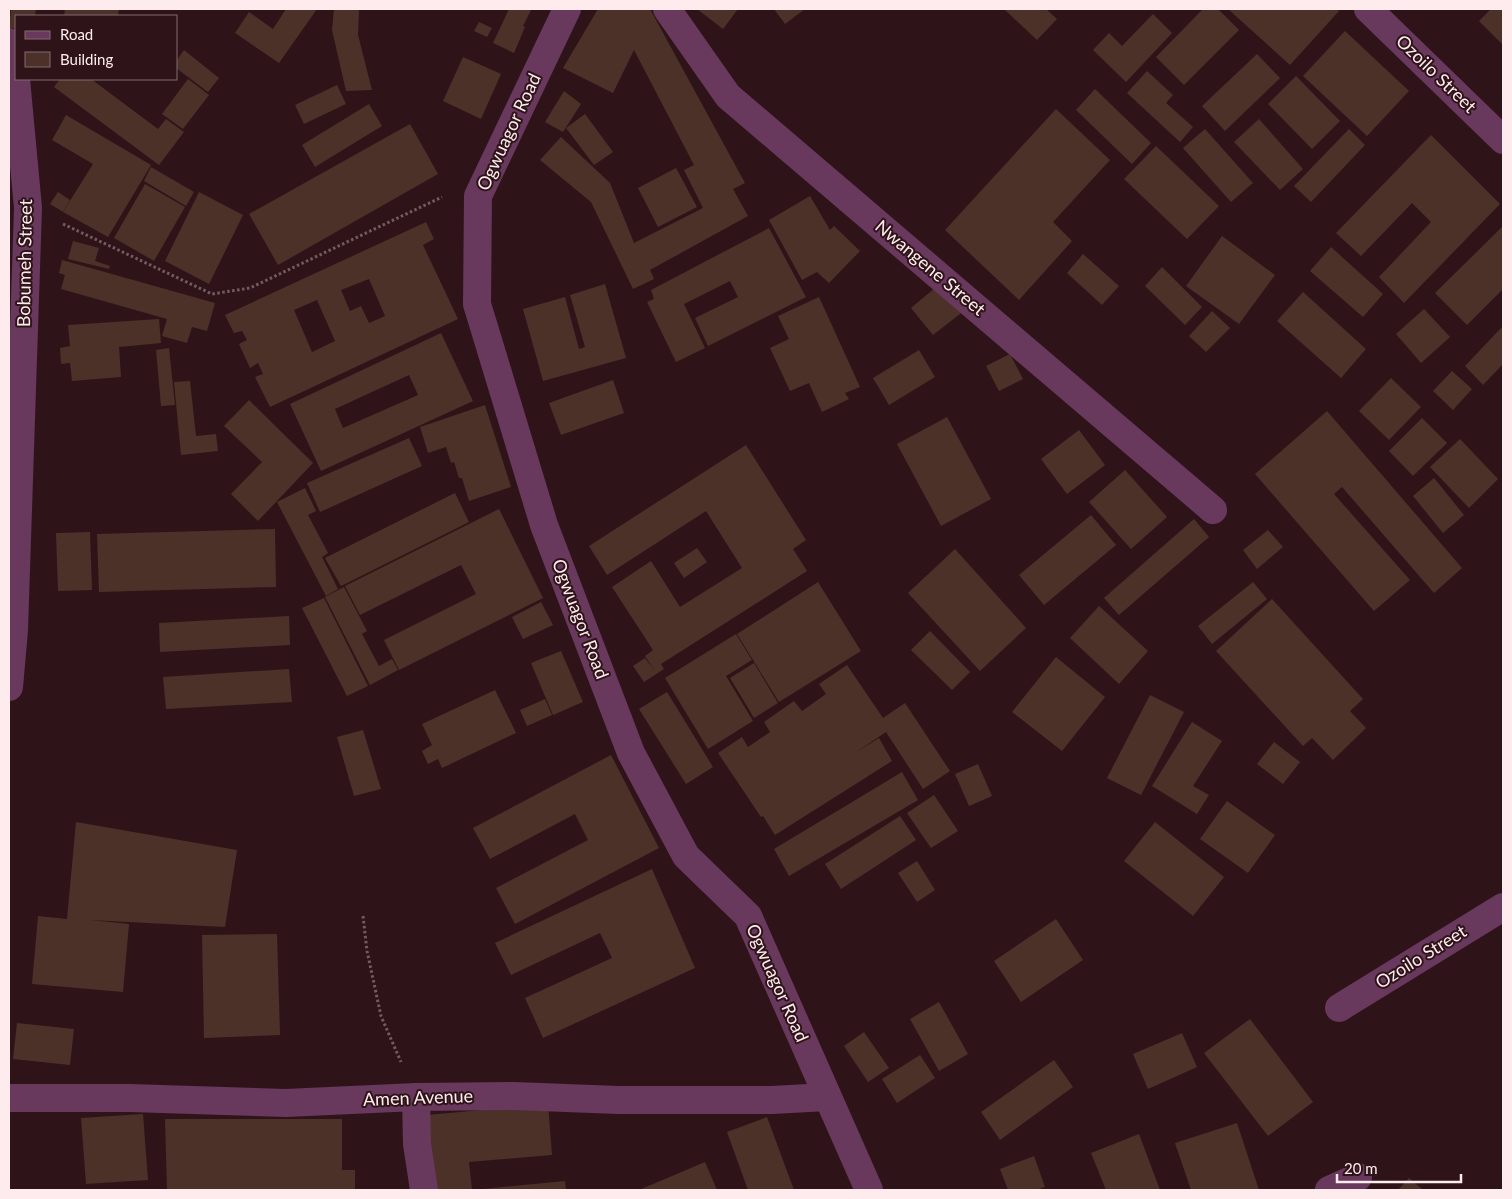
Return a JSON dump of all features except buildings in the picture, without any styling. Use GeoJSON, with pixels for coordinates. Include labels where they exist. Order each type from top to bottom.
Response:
{"type":"FeatureCollection","features":[{"type":"Feature","properties":{"kind":"street","name":"Ogwuagor Road"},"geometry":{"type":"LineString","coordinates":[[566,9],[478,196],[478,304],[544,525],[631,753],[686,856],[748,916],[869,1190]]}},
{"type":"Feature","properties":{"kind":"street","name":"Nwangene Street"},"geometry":{"type":"LineString","coordinates":[[666,9],[728,96],[1213,510]]}},
{"type":"Feature","properties":{"kind":"street","name":"Ozoilo Street"},"geometry":{"type":"LineString","coordinates":[[1368,9],[1503,140]]}},
{"type":"Feature","properties":{"kind":"street","name":"Bobumeh Street"},"geometry":{"type":"LineString","coordinates":[[9,42],[14,49],[15,64]]}},
{"type":"Feature","properties":{"kind":"street","name":"Bobumeh Street"},"geometry":{"type":"LineString","coordinates":[[9,687],[14,630],[28,208],[16,80]]}},
{"type":"Feature","properties":{"kind":"street","name":"Ozoilo Street"},"geometry":{"type":"LineString","coordinates":[[1339,1008],[1503,906]]}},
{"type":"Feature","properties":{"kind":"street","name":"Amen Avenue"},"geometry":{"type":"LineString","coordinates":[[9,1098],[130,1098],[286,1103],[416,1097],[514,1096],[618,1100],[827,1098]]}},
{"type":"Feature","properties":{"kind":"street"},"geometry":{"type":"LineString","coordinates":[[416,1097],[416,1144],[424,1190]]}},
{"type":"Feature","properties":{"kind":"street"},"geometry":{"type":"LineString","coordinates":[[1329,1190],[1358,1177]]}},
{"type":"Feature","properties":{"kind":"path"},"geometry":{"type":"LineString","coordinates":[[28,208],[212,294],[250,288],[443,197],[478,196]]}},
{"type":"Feature","properties":{"kind":"path"},"geometry":{"type":"LineString","coordinates":[[363,916],[367,951],[381,1016],[416,1097]]}}]}
